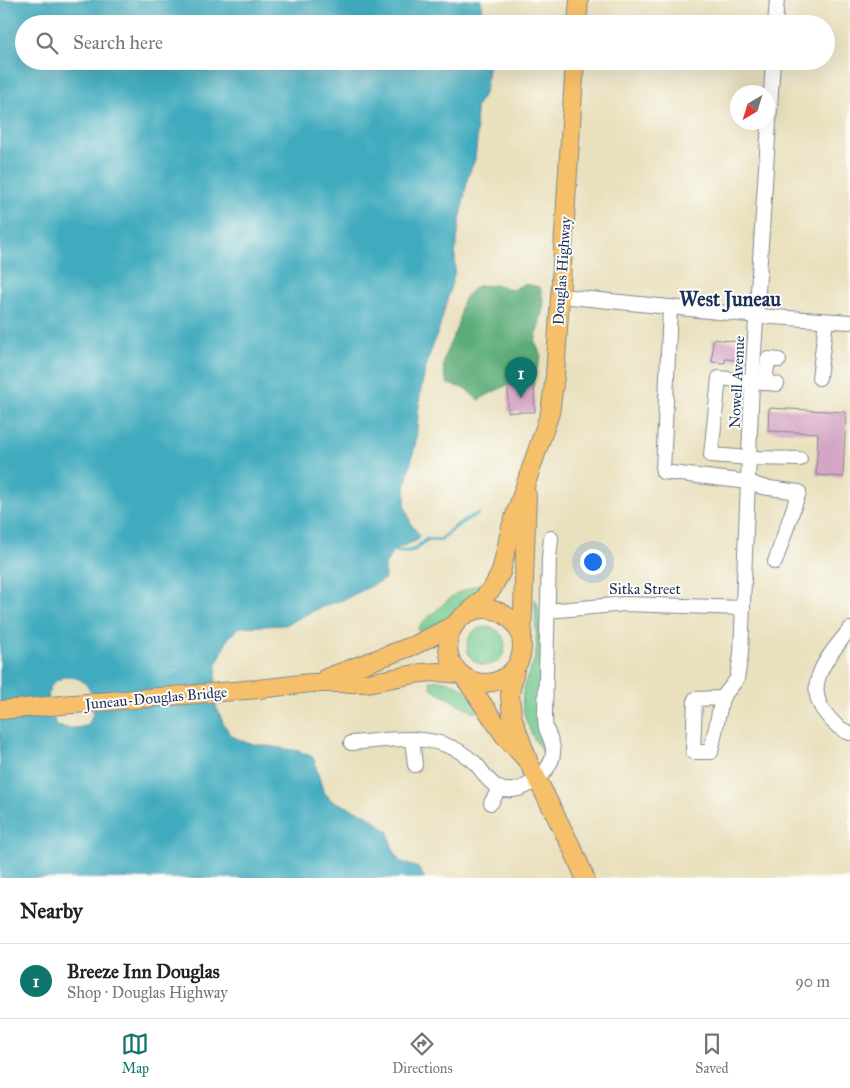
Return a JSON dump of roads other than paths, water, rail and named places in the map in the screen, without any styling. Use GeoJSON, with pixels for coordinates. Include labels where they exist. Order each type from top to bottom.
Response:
{"type":"FeatureCollection","features":[{"type":"Feature","properties":{"kind":"main road"},"geometry":{"type":"LineString","coordinates":[[578,15],[579,0]]}},
{"type":"Feature","properties":{"kind":"main road","name":"Douglas Highway"},"geometry":{"type":"LineString","coordinates":[[470,611],[492,589],[501,572],[511,527],[550,413],[555,376],[561,296],[575,70]]}},
{"type":"Feature","properties":{"kind":"main road"},"geometry":{"type":"LineString","coordinates":[[528,476],[522,640],[521,655],[515,669],[510,694],[512,716],[529,763],[585,878]]}},
{"type":"Feature","properties":{"kind":"main road"},"geometry":{"type":"LineString","coordinates":[[522,640],[516,624],[503,613],[493,609],[481,608],[470,611],[454,625],[450,634],[448,650],[453,665],[506,738],[529,763]]}},
{"type":"Feature","properties":{"kind":"main road"},"geometry":{"type":"LineString","coordinates":[[311,683],[415,645],[454,625]]}},
{"type":"Feature","properties":{"kind":"main road"},"geometry":{"type":"LineString","coordinates":[[311,683],[367,682],[421,672],[437,672],[462,675],[474,682],[486,683],[497,682],[507,677],[515,669]]}},
{"type":"Feature","properties":{"kind":"main road","name":"Juneau-Douglas Bridge"},"geometry":{"type":"LineString","coordinates":[[0,710],[311,683]]}},
{"type":"Feature","properties":{"kind":"street"},"geometry":{"type":"LineString","coordinates":[[776,15],[777,0]]}},
{"type":"Feature","properties":{"kind":"street","name":"Nowell Avenue"},"geometry":{"type":"LineString","coordinates":[[722,698],[737,679],[741,654],[750,458],[765,383],[758,316],[772,70]]}},
{"type":"Feature","properties":{"kind":"street"},"geometry":{"type":"LineString","coordinates":[[561,296],[758,316],[850,322]]}},
{"type":"Feature","properties":{"kind":"street"},"geometry":{"type":"LineString","coordinates":[[670,307],[663,472],[748,482],[762,487],[799,492],[775,562]]}},
{"type":"Feature","properties":{"kind":"street"},"geometry":{"type":"LineString","coordinates":[[819,378],[826,321]]}},
{"type":"Feature","properties":{"kind":"street"},"geometry":{"type":"LineString","coordinates":[[779,360],[768,359],[765,383],[719,378],[711,454],[750,458],[800,459]]}},
{"type":"Feature","properties":{"kind":"street"},"geometry":{"type":"LineString","coordinates":[[351,743],[420,739],[453,748],[475,764],[500,789],[523,788],[538,779],[550,765],[553,756],[553,744],[546,727],[545,713],[551,538]]}},
{"type":"Feature","properties":{"kind":"street","name":"Sitka Street"},"geometry":{"type":"LineString","coordinates":[[548,611],[625,604],[743,608]]}},
{"type":"Feature","properties":{"kind":"street"},"geometry":{"type":"LineString","coordinates":[[850,629],[824,663],[818,676],[815,691],[822,709],[833,722],[850,733]]}},
{"type":"Feature","properties":{"kind":"street"},"geometry":{"type":"LineString","coordinates":[[412,739],[415,765]]}},
{"type":"Feature","properties":{"kind":"street"},"geometry":{"type":"LineString","coordinates":[[491,803],[500,789]]}},
{"type":"Feature","properties":{"kind":"water"},"geometry":{"type":"Polygon","coordinates":[[[0,0],[481,0],[482,15],[15,15],[15,70],[488,70],[485,92],[476,107],[477,140],[475,159],[468,176],[460,220],[455,255],[455,271],[440,326],[427,362],[420,394],[416,441],[405,487],[405,506],[411,524],[419,535],[418,540],[393,550],[385,565],[385,579],[345,599],[319,608],[285,625],[240,627],[229,637],[217,663],[214,701],[224,725],[232,736],[247,743],[299,751],[313,757],[323,791],[331,800],[367,815],[389,832],[391,844],[399,861],[418,868],[425,878],[0,878],[0,0]],[[64,677],[53,683],[50,688],[48,699],[50,711],[57,726],[76,728],[88,725],[92,715],[93,706],[90,691],[81,680],[64,677]]]}},
{"type":"Feature","properties":{"kind":"waterway"},"geometry":{"type":"LineString","coordinates":[[393,550],[407,552],[418,547],[426,540],[441,540],[458,525],[478,514]]}},
{"type":"Feature","properties":{"kind":"place","name":"Breeze Inn Douglas"},"geometry":{"type":"Point","coordinates":[521,398]}},
{"type":"Feature","properties":{"kind":"district","name":"West Juneau"},"geometry":{"type":"Point","coordinates":[730,299]}}]}
